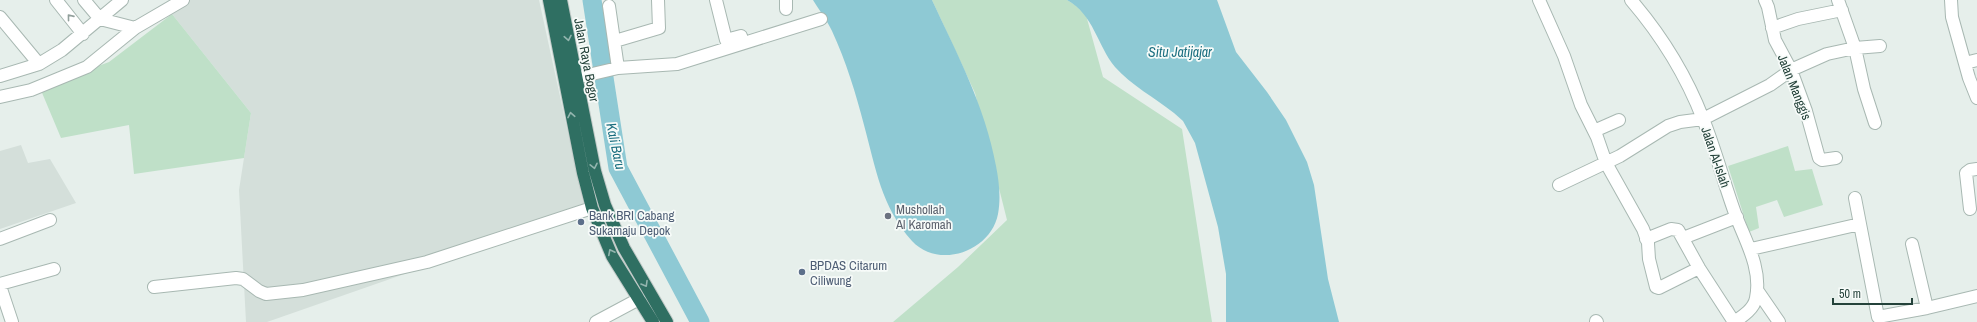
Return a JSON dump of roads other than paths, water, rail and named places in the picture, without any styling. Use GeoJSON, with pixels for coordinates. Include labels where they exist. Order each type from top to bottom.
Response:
{"type":"FeatureCollection","features":[{"type":"Feature","properties":{"kind":"highway","name":"Jalan Raya Bogor"},"geometry":{"type":"LineString","coordinates":[[550,0],[583,173],[592,208],[612,256],[653,322]]}},
{"type":"Feature","properties":{"kind":"highway","name":"Jalan Raya Bogor"},"geometry":{"type":"LineString","coordinates":[[561,0],[575,78],[595,171],[605,205],[624,248],[667,322]]}},
{"type":"Feature","properties":{"kind":"street"},"geometry":{"type":"LineString","coordinates":[[56,0],[83,34]]}},
{"type":"Feature","properties":{"kind":"street"},"geometry":{"type":"LineString","coordinates":[[84,0],[100,19],[136,28]]}},
{"type":"Feature","properties":{"kind":"street"},"geometry":{"type":"LineString","coordinates":[[0,76],[39,64],[62,50],[122,0]]}},
{"type":"Feature","properties":{"kind":"street"},"geometry":{"type":"LineString","coordinates":[[0,97],[31,90],[87,67],[136,28],[183,0]]}},
{"type":"Feature","properties":{"kind":"street"},"geometry":{"type":"LineString","coordinates":[[615,41],[659,28],[658,0]]}},
{"type":"Feature","properties":{"kind":"street"},"geometry":{"type":"LineString","coordinates":[[716,0],[726,40],[745,35]]}},
{"type":"Feature","properties":{"kind":"street"},"geometry":{"type":"LineString","coordinates":[[1539,0],[1564,56],[1581,105],[1594,132],[1606,163],[1646,239],[1650,251],[1649,259],[1656,288],[1659,288],[1698,268]]}},
{"type":"Feature","properties":{"kind":"street","name":"Jalan Al-Islah"},"geometry":{"type":"LineString","coordinates":[[1631,0],[1666,45],[1693,95],[1703,119],[1737,217],[1751,249],[1756,273],[1756,299],[1749,310],[1734,322]]}},
{"type":"Feature","properties":{"kind":"street","name":"Jalan Manggis"},"geometry":{"type":"LineString","coordinates":[[1765,0],[1768,7],[1775,40],[1791,70],[1806,111],[1819,158],[1822,160],[1836,158]]}},
{"type":"Feature","properties":{"kind":"street"},"geometry":{"type":"LineString","coordinates":[[1951,0],[1952,17],[1971,62],[1977,98]]}},
{"type":"Feature","properties":{"kind":"street"},"geometry":{"type":"LineString","coordinates":[[1772,28],[1840,5],[1855,48],[1864,89],[1875,123]]}},
{"type":"Feature","properties":{"kind":"street"},"geometry":{"type":"LineString","coordinates":[[608,6],[615,41],[613,70]]}},
{"type":"Feature","properties":{"kind":"street"},"geometry":{"type":"LineString","coordinates":[[0,17],[39,64]]}},
{"type":"Feature","properties":{"kind":"street"},"geometry":{"type":"LineString","coordinates":[[575,78],[613,70],[677,64],[821,19]]}},
{"type":"Feature","properties":{"kind":"street"},"geometry":{"type":"LineString","coordinates":[[1559,185],[1606,163],[1668,126],[1680,122],[1703,119],[1770,85],[1791,70],[1826,54],[1855,48],[1880,46]]}},
{"type":"Feature","properties":{"kind":"street"},"geometry":{"type":"LineString","coordinates":[[1594,132],[1619,120]]}},
{"type":"Feature","properties":{"kind":"street"},"geometry":{"type":"LineString","coordinates":[[1970,209],[1966,173],[1970,170],[1977,169]]}},
{"type":"Feature","properties":{"kind":"street"},"geometry":{"type":"LineString","coordinates":[[1855,198],[1878,319],[1977,296]]}},
{"type":"Feature","properties":{"kind":"street"},"geometry":{"type":"LineString","coordinates":[[154,287],[236,278],[243,279],[259,291],[266,294],[303,290],[433,260],[592,208]]}},
{"type":"Feature","properties":{"kind":"street"},"geometry":{"type":"LineString","coordinates":[[1684,238],[1737,217]]}},
{"type":"Feature","properties":{"kind":"street"},"geometry":{"type":"LineString","coordinates":[[0,239],[50,220]]}},
{"type":"Feature","properties":{"kind":"street"},"geometry":{"type":"LineString","coordinates":[[1751,249],[1860,224]]}},
{"type":"Feature","properties":{"kind":"street"},"geometry":{"type":"LineString","coordinates":[[1646,239],[1671,229],[1678,230],[1684,238],[1698,268],[1734,322]]}},
{"type":"Feature","properties":{"kind":"street"},"geometry":{"type":"LineString","coordinates":[[1912,244],[1928,308]]}},
{"type":"Feature","properties":{"kind":"street"},"geometry":{"type":"LineString","coordinates":[[12,322],[0,285],[54,269]]}},
{"type":"Feature","properties":{"kind":"street"},"geometry":{"type":"LineString","coordinates":[[1757,290],[1778,322]]}},
{"type":"Feature","properties":{"kind":"street"},"geometry":{"type":"LineString","coordinates":[[596,322],[639,300]]}},
{"type":"Feature","properties":{"kind":"water"},"geometry":{"type":"Polygon","coordinates":[[[813,0],[932,0],[978,101],[991,144],[997,172],[999,184],[998,214],[993,227],[985,238],[975,246],[962,252],[949,255],[936,254],[923,250],[912,241],[902,228],[886,201],[876,172],[858,101],[842,54],[830,27],[813,0]]]}},
{"type":"Feature","properties":{"kind":"water","name":"Situ Jatijajar"},"geometry":{"type":"Polygon","coordinates":[[[1067,0],[1217,0],[1236,52],[1267,92],[1286,120],[1307,162],[1314,185],[1328,279],[1339,322],[1226,322],[1226,274],[1218,227],[1195,143],[1183,121],[1167,107],[1121,74],[1109,58],[1089,22],[1076,6],[1067,0]]]}},
{"type":"Feature","properties":{"kind":"waterway","name":"Kali Baru"},"geometry":{"type":"LineString","coordinates":[[592,0],[618,168],[700,322]]}},
{"type":"Feature","properties":{"kind":"place","name":"Mushollah Al Karomah"},"geometry":{"type":"Point","coordinates":[888,216]}},
{"type":"Feature","properties":{"kind":"place","name":"Bank BRI Cabang Sukamaju Depok"},"geometry":{"type":"Point","coordinates":[581,222]}},
{"type":"Feature","properties":{"kind":"place","name":"BPDAS Citarum Ciliwung"},"geometry":{"type":"Point","coordinates":[802,272]}}]}
